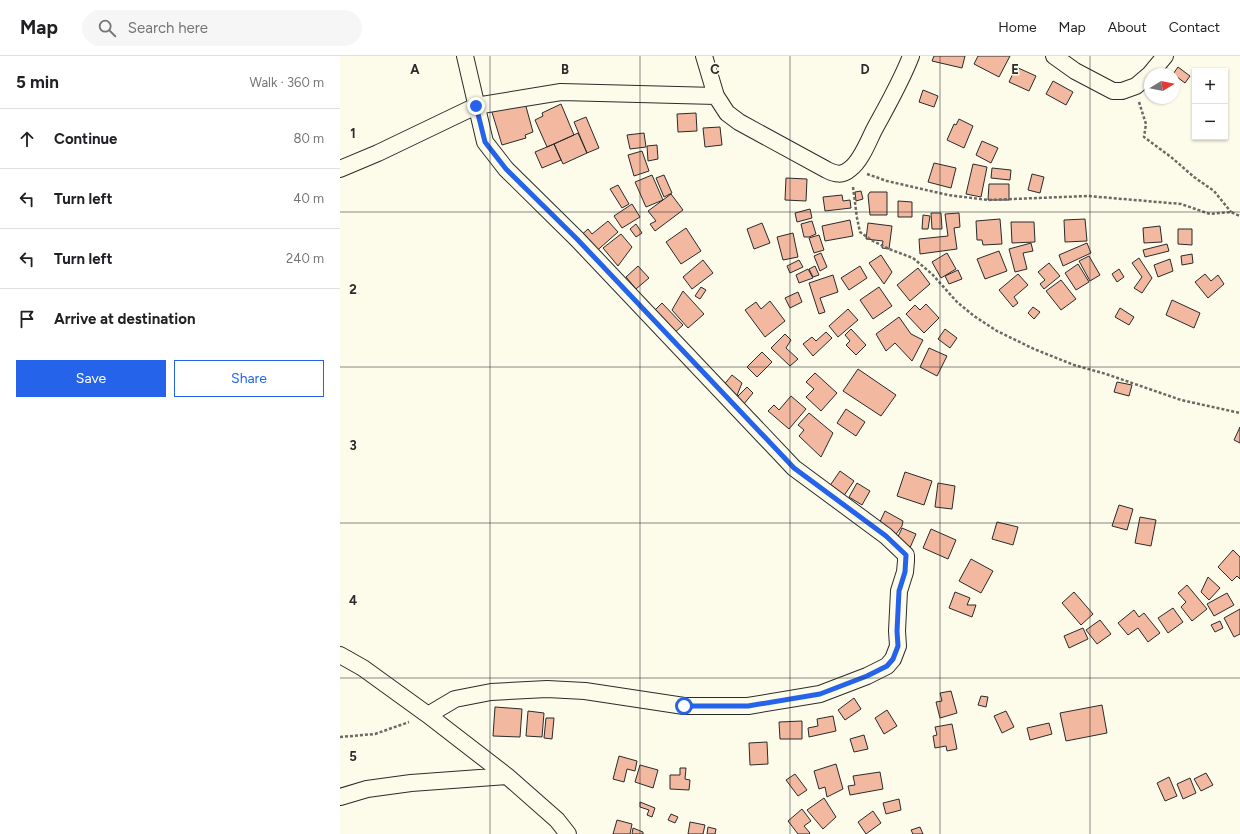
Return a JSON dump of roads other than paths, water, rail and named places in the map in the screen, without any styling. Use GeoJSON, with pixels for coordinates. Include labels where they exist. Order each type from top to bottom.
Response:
{"type":"FeatureCollection","features":[{"type":"Feature","properties":{"kind":"street"},"geometry":{"type":"LineString","coordinates":[[428,715],[455,699],[491,692],[546,689],[585,691],[684,706],[748,706],[820,694],[867,676],[887,666],[893,659],[898,646],[897,631],[899,591],[905,572],[906,561],[906,555],[886,536],[794,468],[577,239],[506,169],[485,142],[465,56]]}},
{"type":"Feature","properties":{"kind":"street"},"geometry":{"type":"LineString","coordinates":[[704,56],[716,96],[727,113],[739,122],[836,174],[851,169],[861,156],[904,73],[911,56]]}},
{"type":"Feature","properties":{"kind":"street"},"geometry":{"type":"LineString","coordinates":[[1054,56],[1075,71],[1114,91],[1122,91],[1136,86],[1144,79]]}},
{"type":"Feature","properties":{"kind":"street"},"geometry":{"type":"LineString","coordinates":[[1155,68],[1165,56]]}},
{"type":"Feature","properties":{"kind":"street"},"geometry":{"type":"LineString","coordinates":[[340,169],[378,153],[476,106],[561,92],[716,96]]}},
{"type":"Feature","properties":{"kind":"street"},"geometry":{"type":"LineString","coordinates":[[340,655],[363,668],[428,715],[507,776],[557,820],[568,834]]}},
{"type":"Feature","properties":{"kind":"street"},"geometry":{"type":"LineString","coordinates":[[340,797],[367,789],[411,783],[507,776]]}}]}
